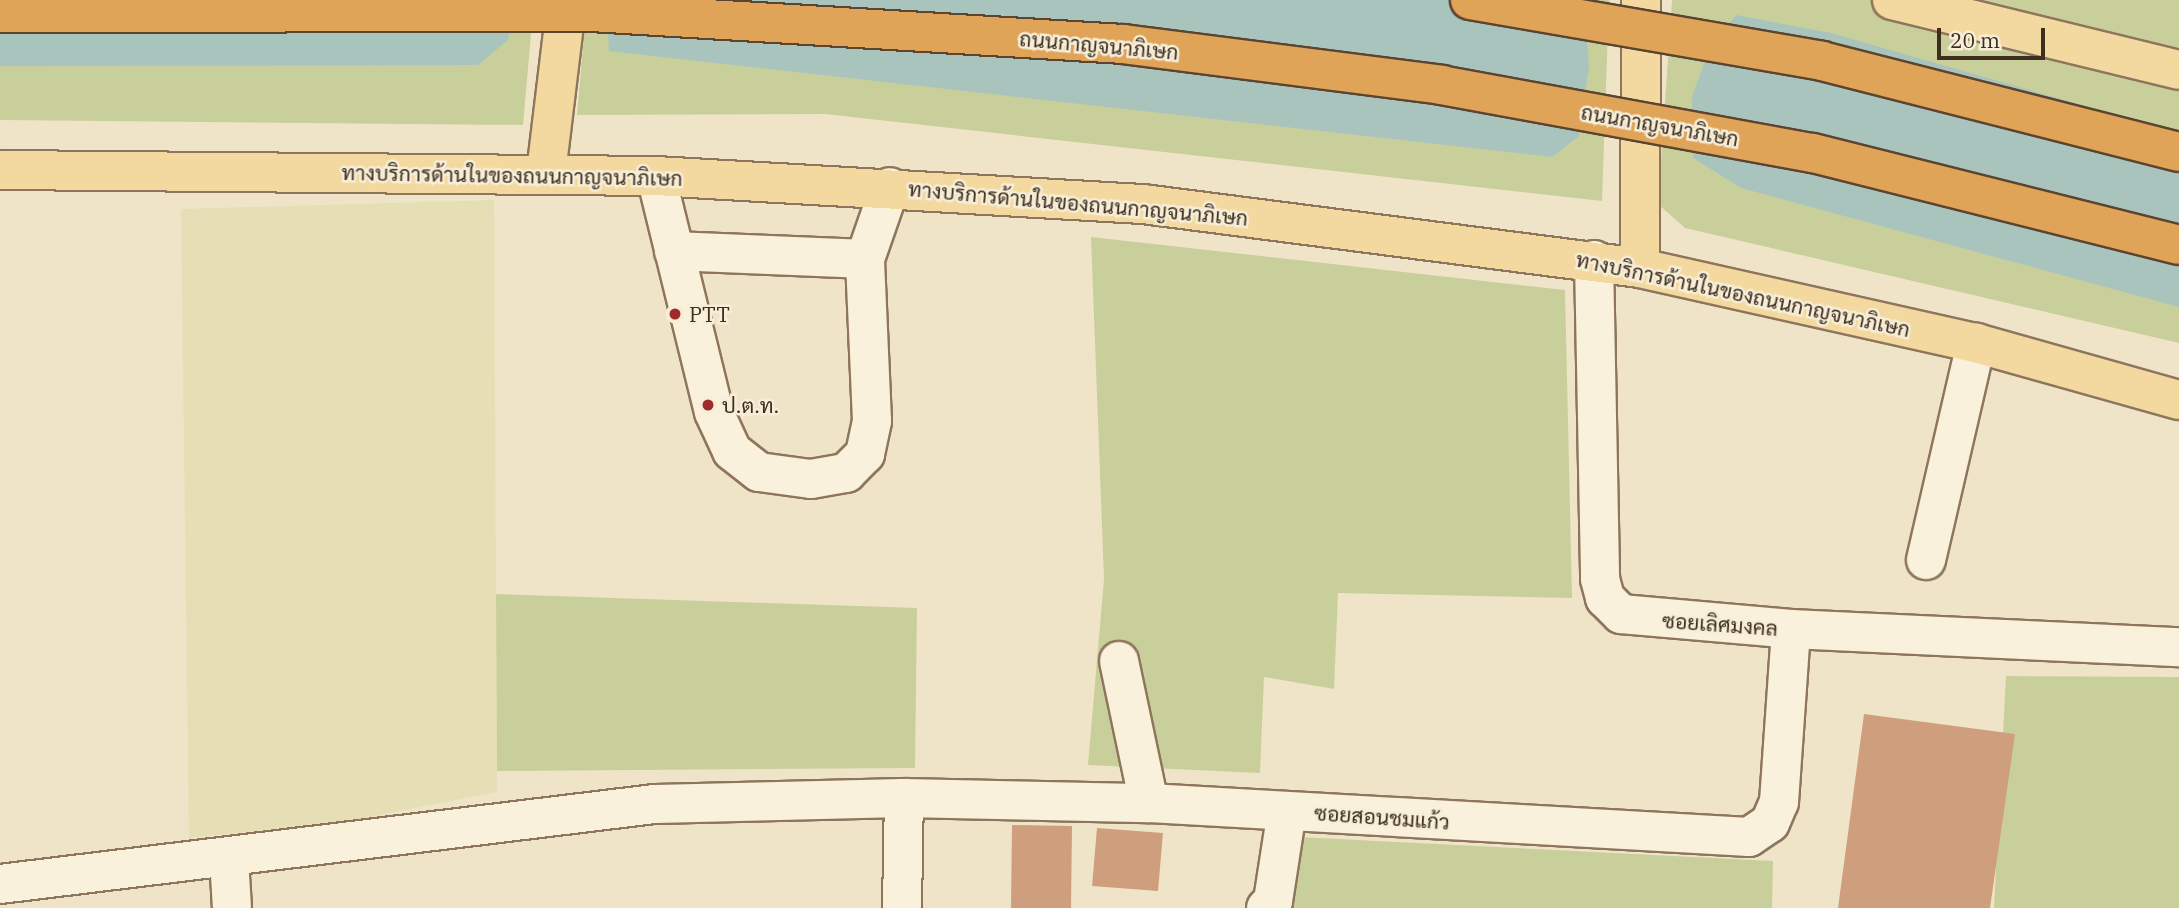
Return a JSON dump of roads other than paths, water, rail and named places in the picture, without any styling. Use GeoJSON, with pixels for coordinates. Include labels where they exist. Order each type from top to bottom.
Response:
{"type":"FeatureCollection","features":[{"type":"Feature","properties":{"kind":"highway"},"geometry":{"type":"LineString","coordinates":[[1470,0],[1822,61],[2179,152]]}},
{"type":"Feature","properties":{"kind":"highway","name":"ถนนกาญจนาภิเษก"},"geometry":{"type":"LineString","coordinates":[[0,13],[591,12],[1123,44],[1441,85],[1813,153],[2179,245]]}},
{"type":"Feature","properties":{"kind":"main road"},"geometry":{"type":"LineString","coordinates":[[546,173],[566,0]]}},
{"type":"Feature","properties":{"kind":"main road"},"geometry":{"type":"LineString","coordinates":[[1640,268],[1641,0]]}},
{"type":"Feature","properties":{"kind":"main road"},"geometry":{"type":"LineString","coordinates":[[1892,0],[2179,71]]}},
{"type":"Feature","properties":{"kind":"main road","name":"ทางบริการด้านในของถนนกาญจนาภิเษก"},"geometry":{"type":"LineString","coordinates":[[0,170],[656,176],[890,187],[1143,204],[1640,268],[1976,343],[2179,400]]}},
{"type":"Feature","properties":{"kind":"street"},"geometry":{"type":"LineString","coordinates":[[656,176],[714,412],[732,451],[759,472],[811,479],[846,474],[865,454],[872,421],[865,259],[890,187]]}},
{"type":"Feature","properties":{"kind":"street"},"geometry":{"type":"LineString","coordinates":[[674,251],[865,259]]}},
{"type":"Feature","properties":{"kind":"street","name":"ซอยเลิศมงคล"},"geometry":{"type":"LineString","coordinates":[[1594,260],[1605,598],[1621,614],[1642,619],[1791,629],[2179,648]]}},
{"type":"Feature","properties":{"kind":"street"},"geometry":{"type":"LineString","coordinates":[[1926,561],[1976,343]]}},
{"type":"Feature","properties":{"kind":"street","name":"ซอยสอนชมแก้ว"},"geometry":{"type":"LineString","coordinates":[[0,884],[229,859],[654,804],[904,798],[1149,803],[1749,837],[1770,823],[1779,802],[1791,629]]}},
{"type":"Feature","properties":{"kind":"street"},"geometry":{"type":"LineString","coordinates":[[1119,661],[1149,803]]}},
{"type":"Feature","properties":{"kind":"street"},"geometry":{"type":"LineString","coordinates":[[902,908],[904,798]]}},
{"type":"Feature","properties":{"kind":"street"},"geometry":{"type":"LineString","coordinates":[[1266,908],[1273,901],[1287,811]]}},
{"type":"Feature","properties":{"kind":"street"},"geometry":{"type":"LineString","coordinates":[[229,859],[232,908]]}},
{"type":"Feature","properties":{"kind":"water"},"geometry":{"type":"Polygon","coordinates":[[[0,0],[516,0],[508,40],[478,65],[0,66],[0,0]]]}},
{"type":"Feature","properties":{"kind":"water"},"geometry":{"type":"Polygon","coordinates":[[[606,0],[1584,0],[1589,66],[1579,136],[1552,157],[609,51],[606,0]]]}},
{"type":"Feature","properties":{"kind":"water"},"geometry":{"type":"Polygon","coordinates":[[[1736,15],[1831,33],[2179,133],[2179,307],[1741,188],[1693,158],[1692,97],[1708,52],[1736,15]]]}},
{"type":"Feature","properties":{"kind":"place","name":"PTT"},"geometry":{"type":"Point","coordinates":[675,314]}},
{"type":"Feature","properties":{"kind":"place","name":"ป.ต.ท."},"geometry":{"type":"Point","coordinates":[708,405]}}]}
